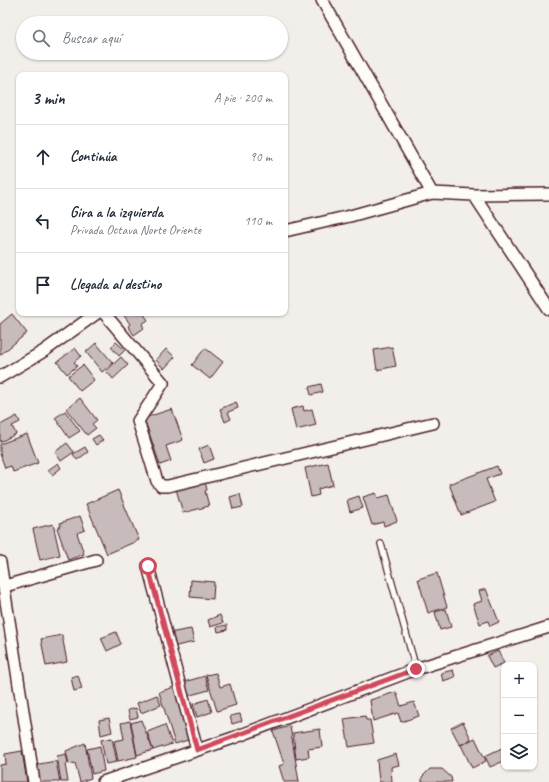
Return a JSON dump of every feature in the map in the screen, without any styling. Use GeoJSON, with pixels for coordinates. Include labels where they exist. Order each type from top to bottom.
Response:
{"type":"FeatureCollection","features":[{"type":"Feature","properties":{"kind":"street"},"geometry":{"type":"LineString","coordinates":[[322,0],[432,193]]}},
{"type":"Feature","properties":{"kind":"street"},"geometry":{"type":"LineString","coordinates":[[288,230],[350,216],[432,193],[474,195],[549,194]]}},
{"type":"Feature","properties":{"kind":"street"},"geometry":{"type":"LineString","coordinates":[[474,195],[549,309]]}},
{"type":"Feature","properties":{"kind":"street"},"geometry":{"type":"LineString","coordinates":[[0,377],[44,351],[93,316]]}},
{"type":"Feature","properties":{"kind":"street"},"geometry":{"type":"LineString","coordinates":[[107,316],[163,383],[138,421],[157,481],[162,486],[168,486],[433,423]]}},
{"type":"Feature","properties":{"kind":"street"},"geometry":{"type":"LineString","coordinates":[[5,586],[96,560]]}},
{"type":"Feature","properties":{"kind":"street"},"geometry":{"type":"LineString","coordinates":[[0,562],[5,586],[34,782]]}},
{"type":"Feature","properties":{"kind":"street"},"geometry":{"type":"LineString","coordinates":[[148,566],[197,750]]}},
{"type":"Feature","properties":{"kind":"street"},"geometry":{"type":"LineString","coordinates":[[103,782],[197,750],[416,669],[549,627]]}},
{"type":"Feature","properties":{"kind":"lane"},"geometry":{"type":"LineString","coordinates":[[381,544],[416,669]]}},
{"type":"Feature","properties":{"kind":"building"},"geometry":{"type":"Polygon","coordinates":[[[12,314],[27,333],[0,355],[0,324],[12,314]]]}},
{"type":"Feature","properties":{"kind":"building"},"geometry":{"type":"Polygon","coordinates":[[[124,316],[145,316],[148,320],[142,324],[144,328],[134,335],[128,326],[130,324],[124,316]]]}},
{"type":"Feature","properties":{"kind":"building"},"geometry":{"type":"Polygon","coordinates":[[[116,342],[125,350],[119,356],[111,347],[116,342]]]}},
{"type":"Feature","properties":{"kind":"building"},"geometry":{"type":"Polygon","coordinates":[[[96,343],[113,363],[102,372],[86,352],[96,343]]]}},
{"type":"Feature","properties":{"kind":"building"},"geometry":{"type":"Polygon","coordinates":[[[392,347],[396,366],[377,370],[374,350],[392,347]]]}},
{"type":"Feature","properties":{"kind":"building"},"geometry":{"type":"Polygon","coordinates":[[[75,348],[81,356],[74,362],[77,366],[67,374],[57,362],[75,348]]]}},
{"type":"Feature","properties":{"kind":"building"},"geometry":{"type":"Polygon","coordinates":[[[205,348],[223,362],[210,379],[192,365],[205,348]]]}},
{"type":"Feature","properties":{"kind":"building"},"geometry":{"type":"Polygon","coordinates":[[[166,349],[175,357],[164,369],[156,360],[166,349]]]}},
{"type":"Feature","properties":{"kind":"building"},"geometry":{"type":"Polygon","coordinates":[[[121,357],[128,365],[113,379],[106,371],[121,357]]]}},
{"type":"Feature","properties":{"kind":"building"},"geometry":{"type":"Polygon","coordinates":[[[83,365],[94,380],[80,391],[68,376],[83,365]]]}},
{"type":"Feature","properties":{"kind":"building"},"geometry":{"type":"Polygon","coordinates":[[[321,384],[323,392],[311,395],[309,387],[321,384]]]}},
{"type":"Feature","properties":{"kind":"building"},"geometry":{"type":"Polygon","coordinates":[[[80,398],[97,420],[92,424],[96,428],[87,435],[66,409],[80,398]]]}},
{"type":"Feature","properties":{"kind":"building"},"geometry":{"type":"Polygon","coordinates":[[[236,402],[238,408],[228,412],[231,419],[225,422],[220,409],[236,402]]]}},
{"type":"Feature","properties":{"kind":"building"},"geometry":{"type":"Polygon","coordinates":[[[303,406],[304,411],[312,409],[316,425],[296,430],[291,409],[303,406]]]}},
{"type":"Feature","properties":{"kind":"building"},"geometry":{"type":"Polygon","coordinates":[[[172,409],[183,440],[166,446],[171,461],[160,465],[144,418],[172,409]]]}},
{"type":"Feature","properties":{"kind":"building"},"geometry":{"type":"Polygon","coordinates":[[[65,411],[80,431],[69,438],[55,418],[65,411]]]}},
{"type":"Feature","properties":{"kind":"building"},"geometry":{"type":"Polygon","coordinates":[[[17,416],[20,422],[12,426],[16,434],[0,442],[0,425],[17,416]]]}},
{"type":"Feature","properties":{"kind":"building"},"geometry":{"type":"Polygon","coordinates":[[[27,434],[38,463],[13,472],[11,466],[5,468],[0,454],[0,444],[27,434]]]}},
{"type":"Feature","properties":{"kind":"building"},"geometry":{"type":"Polygon","coordinates":[[[99,435],[103,440],[96,445],[92,439],[99,435]]]}},
{"type":"Feature","properties":{"kind":"building"},"geometry":{"type":"Polygon","coordinates":[[[67,443],[74,452],[61,461],[55,452],[67,443]]]}},
{"type":"Feature","properties":{"kind":"building"},"geometry":{"type":"Polygon","coordinates":[[[209,445],[214,459],[204,463],[199,449],[209,445]]]}},
{"type":"Feature","properties":{"kind":"building"},"geometry":{"type":"Polygon","coordinates":[[[85,447],[88,452],[77,460],[73,454],[85,447]]]}},
{"type":"Feature","properties":{"kind":"building"},"geometry":{"type":"Polygon","coordinates":[[[58,463],[61,468],[52,475],[48,470],[58,463]]]}},
{"type":"Feature","properties":{"kind":"building"},"geometry":{"type":"Polygon","coordinates":[[[328,463],[333,485],[318,489],[319,495],[311,497],[305,468],[328,463]]]}},
{"type":"Feature","properties":{"kind":"building"},"geometry":{"type":"Polygon","coordinates":[[[497,466],[500,474],[486,479],[495,502],[461,515],[449,484],[497,466]]]}},
{"type":"Feature","properties":{"kind":"building"},"geometry":{"type":"Polygon","coordinates":[[[205,481],[207,490],[205,491],[209,506],[183,513],[176,489],[205,481]]]}},
{"type":"Feature","properties":{"kind":"building"},"geometry":{"type":"Polygon","coordinates":[[[118,490],[139,540],[107,554],[86,504],[118,490]]]}},
{"type":"Feature","properties":{"kind":"building"},"geometry":{"type":"Polygon","coordinates":[[[376,493],[378,498],[389,495],[397,521],[384,526],[383,522],[372,525],[363,497],[376,493]]]}},
{"type":"Feature","properties":{"kind":"building"},"geometry":{"type":"Polygon","coordinates":[[[240,494],[243,507],[233,509],[230,497],[240,494]]]}},
{"type":"Feature","properties":{"kind":"building"},"geometry":{"type":"Polygon","coordinates":[[[359,496],[363,508],[350,512],[347,500],[359,496]]]}},
{"type":"Feature","properties":{"kind":"building"},"geometry":{"type":"Polygon","coordinates":[[[80,516],[85,530],[77,533],[84,554],[68,560],[57,528],[61,526],[60,523],[80,516]]]}},
{"type":"Feature","properties":{"kind":"building"},"geometry":{"type":"Polygon","coordinates":[[[53,524],[60,555],[40,560],[33,529],[53,524]]]}},
{"type":"Feature","properties":{"kind":"building"},"geometry":{"type":"Polygon","coordinates":[[[437,573],[447,607],[428,613],[418,579],[437,573]]]}},
{"type":"Feature","properties":{"kind":"building"},"geometry":{"type":"Polygon","coordinates":[[[191,580],[214,582],[213,599],[190,597],[191,580]]]}},
{"type":"Feature","properties":{"kind":"building"},"geometry":{"type":"Polygon","coordinates":[[[486,589],[499,622],[490,626],[488,621],[480,624],[473,604],[482,601],[479,591],[486,589]]]}},
{"type":"Feature","properties":{"kind":"building"},"geometry":{"type":"Polygon","coordinates":[[[446,609],[451,627],[440,630],[435,612],[446,609]]]}},
{"type":"Feature","properties":{"kind":"building"},"geometry":{"type":"Polygon","coordinates":[[[220,615],[223,623],[210,627],[208,620],[220,615]]]}},
{"type":"Feature","properties":{"kind":"building"},"geometry":{"type":"Polygon","coordinates":[[[227,625],[227,630],[218,632],[217,627],[227,625]]]}},
{"type":"Feature","properties":{"kind":"building"},"geometry":{"type":"Polygon","coordinates":[[[191,629],[194,642],[172,647],[169,633],[191,629]]]}},
{"type":"Feature","properties":{"kind":"building"},"geometry":{"type":"Polygon","coordinates":[[[116,632],[121,644],[107,651],[101,638],[116,632]]]}},
{"type":"Feature","properties":{"kind":"building"},"geometry":{"type":"Polygon","coordinates":[[[62,635],[67,662],[46,666],[41,639],[62,635]]]}},
{"type":"Feature","properties":{"kind":"building"},"geometry":{"type":"Polygon","coordinates":[[[498,651],[504,662],[501,662],[501,664],[493,668],[487,656],[498,651]]]}},
{"type":"Feature","properties":{"kind":"building"},"geometry":{"type":"Polygon","coordinates":[[[453,670],[455,677],[443,681],[441,673],[453,670]]]}},
{"type":"Feature","properties":{"kind":"building"},"geometry":{"type":"Polygon","coordinates":[[[216,673],[220,687],[230,684],[236,705],[217,711],[206,675],[216,673]]]}},
{"type":"Feature","properties":{"kind":"building"},"geometry":{"type":"Polygon","coordinates":[[[78,675],[82,689],[74,691],[71,677],[78,675]]]}},
{"type":"Feature","properties":{"kind":"building"},"geometry":{"type":"Polygon","coordinates":[[[205,676],[209,690],[187,696],[184,682],[205,676]]]}},
{"type":"Feature","properties":{"kind":"building"},"geometry":{"type":"Polygon","coordinates":[[[174,687],[191,739],[175,744],[159,692],[174,687]]]}},
{"type":"Feature","properties":{"kind":"building"},"geometry":{"type":"Polygon","coordinates":[[[396,692],[401,706],[414,702],[419,716],[401,722],[398,713],[373,721],[370,700],[396,692]]]}},
{"type":"Feature","properties":{"kind":"building"},"geometry":{"type":"Polygon","coordinates":[[[157,695],[161,705],[141,713],[137,703],[157,695]]]}},
{"type":"Feature","properties":{"kind":"building"},"geometry":{"type":"Polygon","coordinates":[[[208,699],[212,712],[197,717],[193,704],[208,699]]]}},
{"type":"Feature","properties":{"kind":"building"},"geometry":{"type":"Polygon","coordinates":[[[136,708],[138,717],[130,719],[128,710],[136,708]]]}},
{"type":"Feature","properties":{"kind":"building"},"geometry":{"type":"Polygon","coordinates":[[[240,714],[242,721],[232,724],[230,716],[240,714]]]}},
{"type":"Feature","properties":{"kind":"building"},"geometry":{"type":"Polygon","coordinates":[[[365,716],[366,720],[370,720],[374,743],[349,747],[344,719],[365,716]]]}},
{"type":"Feature","properties":{"kind":"building"},"geometry":{"type":"Polygon","coordinates":[[[109,718],[112,732],[101,735],[99,720],[109,718]]]}},
{"type":"Feature","properties":{"kind":"building"},"geometry":{"type":"Polygon","coordinates":[[[141,720],[153,750],[137,755],[131,723],[141,720]]]}},
{"type":"Feature","properties":{"kind":"building"},"geometry":{"type":"Polygon","coordinates":[[[130,721],[137,757],[118,761],[114,741],[124,739],[121,723],[130,721]]]}},
{"type":"Feature","properties":{"kind":"building"},"geometry":{"type":"Polygon","coordinates":[[[463,722],[471,739],[460,745],[451,728],[463,722]]]}},
{"type":"Feature","properties":{"kind":"building"},"geometry":{"type":"Polygon","coordinates":[[[165,725],[172,744],[153,750],[147,732],[165,725]]]}},
{"type":"Feature","properties":{"kind":"building"},"geometry":{"type":"Polygon","coordinates":[[[290,726],[299,782],[284,782],[279,766],[284,764],[273,731],[290,726]]]}},
{"type":"Feature","properties":{"kind":"building"},"geometry":{"type":"Polygon","coordinates":[[[320,729],[322,747],[308,749],[309,757],[296,759],[293,733],[320,729]]]}},
{"type":"Feature","properties":{"kind":"building"},"geometry":{"type":"Polygon","coordinates":[[[112,738],[117,762],[106,764],[101,740],[112,738]]]}},
{"type":"Feature","properties":{"kind":"building"},"geometry":{"type":"Polygon","coordinates":[[[475,738],[486,761],[472,768],[461,745],[475,738]]]}},
{"type":"Feature","properties":{"kind":"building"},"geometry":{"type":"Polygon","coordinates":[[[85,743],[91,778],[80,782],[75,763],[69,764],[66,751],[85,743]]]}},
{"type":"Feature","properties":{"kind":"building"},"geometry":{"type":"Polygon","coordinates":[[[100,746],[104,771],[92,774],[87,749],[100,746]]]}},
{"type":"Feature","properties":{"kind":"building"},"geometry":{"type":"Polygon","coordinates":[[[501,748],[501,762],[490,767],[485,756],[501,748]]]}},
{"type":"Feature","properties":{"kind":"building"},"geometry":{"type":"Polygon","coordinates":[[[22,751],[27,782],[0,782],[0,765],[6,764],[5,754],[22,751]]]}},
{"type":"Feature","properties":{"kind":"building"},"geometry":{"type":"Polygon","coordinates":[[[66,754],[68,763],[65,764],[68,782],[61,782],[57,756],[66,754]]]}},
{"type":"Feature","properties":{"kind":"building"},"geometry":{"type":"Polygon","coordinates":[[[396,754],[399,765],[391,767],[392,782],[379,782],[377,760],[396,754]]]}},
{"type":"Feature","properties":{"kind":"building"},"geometry":{"type":"Polygon","coordinates":[[[56,761],[60,782],[37,782],[34,765],[56,761]]]}},
{"type":"Feature","properties":{"kind":"building"},"geometry":{"type":"Polygon","coordinates":[[[430,769],[442,769],[451,777],[452,782],[422,782],[422,777],[430,769]]]}},
{"type":"Feature","properties":{"kind":"route"},"geometry":{"type":"LineString","coordinates":[[148,566],[197,750],[233,738],[416,669]]}}]}
